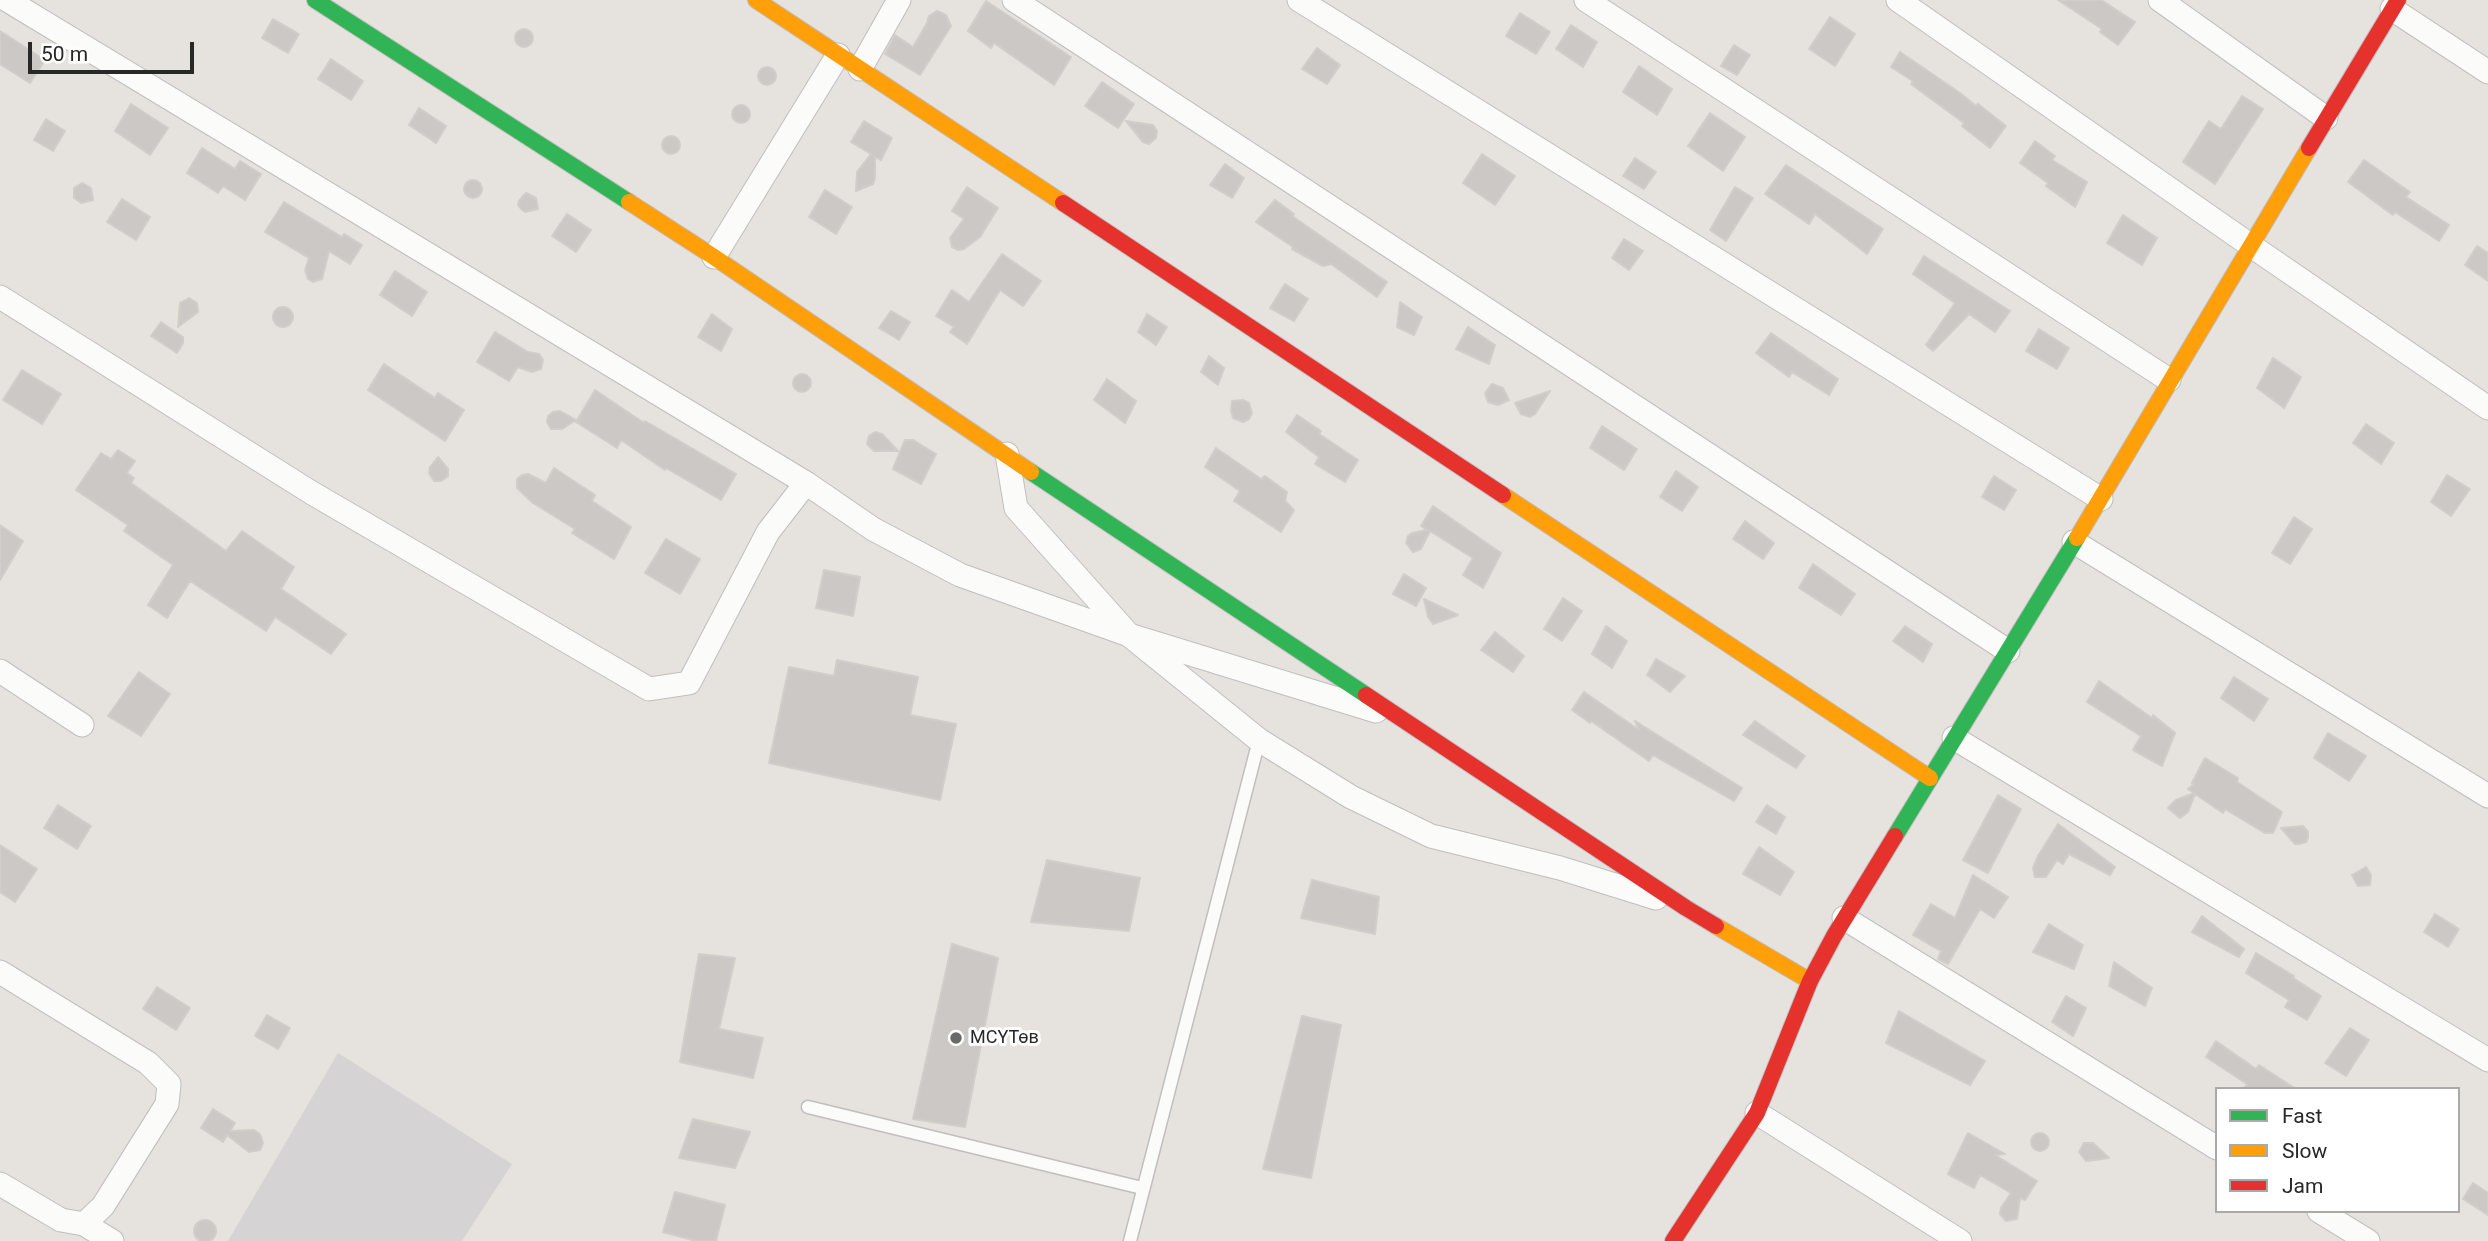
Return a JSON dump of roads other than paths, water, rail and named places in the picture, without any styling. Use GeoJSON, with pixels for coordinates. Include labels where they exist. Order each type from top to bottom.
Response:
{"type":"FeatureCollection","features":[{"type":"Feature","properties":{"kind":"street"},"geometry":{"type":"LineString","coordinates":[[7,0],[806,483],[873,529],[960,575],[1129,635],[1402,719]]}},
{"type":"Feature","properties":{"kind":"street"},"geometry":{"type":"LineString","coordinates":[[315,0],[714,257],[1686,908],[1810,981]]}},
{"type":"Feature","properties":{"kind":"street"},"geometry":{"type":"LineString","coordinates":[[756,0],[1930,778]]}},
{"type":"Feature","properties":{"kind":"street"},"geometry":{"type":"LineString","coordinates":[[860,69],[899,0]]}},
{"type":"Feature","properties":{"kind":"street"},"geometry":{"type":"LineString","coordinates":[[1014,0],[2008,651]]}},
{"type":"Feature","properties":{"kind":"street"},"geometry":{"type":"LineString","coordinates":[[1300,0],[2101,499]]}},
{"type":"Feature","properties":{"kind":"street"},"geometry":{"type":"LineString","coordinates":[[1586,0],[2169,380]]}},
{"type":"Feature","properties":{"kind":"street"},"geometry":{"type":"LineString","coordinates":[[1898,0],[2488,408]]}},
{"type":"Feature","properties":{"kind":"street"},"geometry":{"type":"LineString","coordinates":[[2160,0],[2326,118]]}},
{"type":"Feature","properties":{"kind":"street"},"geometry":{"type":"LineString","coordinates":[[1673,1241],[1758,1113],[1810,981],[1844,919],[2101,499],[2169,380],[2395,5],[2488,72]]}},
{"type":"Feature","properties":{"kind":"street"},"geometry":{"type":"LineString","coordinates":[[714,257],[838,55]]}},
{"type":"Feature","properties":{"kind":"street"},"geometry":{"type":"LineString","coordinates":[[0,297],[312,493],[649,689],[689,683],[768,532],[806,483]]}},
{"type":"Feature","properties":{"kind":"street"},"geometry":{"type":"LineString","coordinates":[[1007,454],[1016,508],[1129,635],[1259,740],[1351,797],[1431,836],[1560,868],[1686,908]]}},
{"type":"Feature","properties":{"kind":"street"},"geometry":{"type":"LineString","coordinates":[[2074,542],[2488,796]]}},
{"type":"Feature","properties":{"kind":"street"},"geometry":{"type":"LineString","coordinates":[[0,671],[82,724]]}},
{"type":"Feature","properties":{"kind":"street"},"geometry":{"type":"LineString","coordinates":[[1954,738],[2488,1060]]}},
{"type":"Feature","properties":{"kind":"street"},"geometry":{"type":"LineString","coordinates":[[1844,919],[2215,1147]]}},
{"type":"Feature","properties":{"kind":"street"},"geometry":{"type":"LineString","coordinates":[[0,972],[148,1063],[169,1084],[167,1104],[103,1206],[84,1224]]}},
{"type":"Feature","properties":{"kind":"street"},"geometry":{"type":"LineString","coordinates":[[1758,1113],[1960,1241]]}},
{"type":"Feature","properties":{"kind":"street"},"geometry":{"type":"LineString","coordinates":[[0,1184],[61,1220],[84,1224],[112,1241]]}},
{"type":"Feature","properties":{"kind":"street"},"geometry":{"type":"LineString","coordinates":[[2322,1213],[2368,1241]]}},
{"type":"Feature","properties":{"kind":"lane"},"geometry":{"type":"LineString","coordinates":[[1130,1241],[1259,740]]}},
{"type":"Feature","properties":{"kind":"lane"},"geometry":{"type":"LineString","coordinates":[[808,1107],[1142,1188]]}},
{"type":"Feature","properties":{"kind":"place","name":"МСҮТөв"},"geometry":{"type":"Point","coordinates":[956,1038]}}]}
